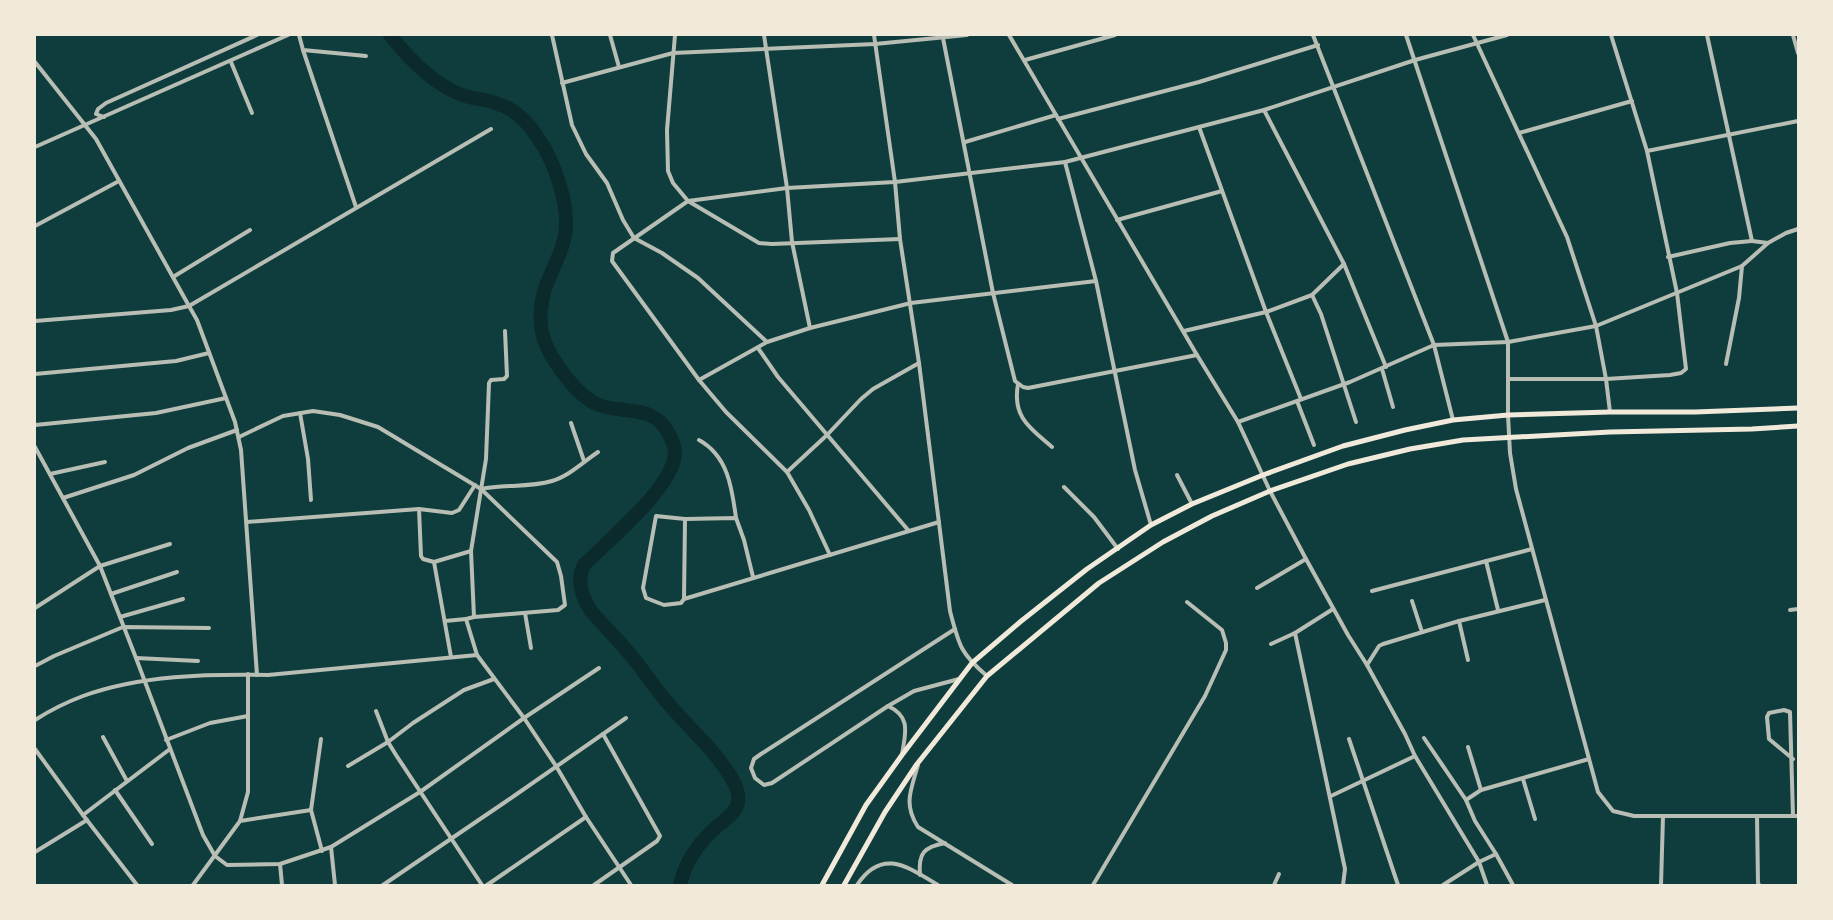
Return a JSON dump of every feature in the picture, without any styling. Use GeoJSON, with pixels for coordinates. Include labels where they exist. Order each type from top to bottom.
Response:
{"type":"FeatureCollection","features":[{"type":"Feature","properties":{"kind":"main road"},"geometry":{"type":"LineString","coordinates":[[822,885],[866,805],[972,664],[1020,622],[1087,570],[1151,525],[1192,504],[1263,475],[1343,446],[1453,420],[1508,415],[1695,412],[1798,408]]}},
{"type":"Feature","properties":{"kind":"main road"},"geometry":{"type":"LineString","coordinates":[[844,885],[885,812],[920,760],[987,676],[1099,583],[1163,542],[1212,516],[1270,491],[1348,464],[1410,449],[1463,440],[1610,432],[1752,429],[1798,426]]}},
{"type":"Feature","properties":{"kind":"street"},"geometry":{"type":"LineString","coordinates":[[104,117],[96,114],[98,109],[106,103],[257,35]]}},
{"type":"Feature","properties":{"kind":"street"},"geometry":{"type":"LineString","coordinates":[[35,147],[231,62],[288,35]]}},
{"type":"Feature","properties":{"kind":"street"},"geometry":{"type":"LineString","coordinates":[[299,35],[356,207]]}},
{"type":"Feature","properties":{"kind":"street"},"geometry":{"type":"LineString","coordinates":[[552,35],[572,125],[586,154],[607,183],[623,220],[634,238],[662,253],[698,278],[767,342]]}},
{"type":"Feature","properties":{"kind":"street"},"geometry":{"type":"LineString","coordinates":[[610,35],[619,67]]}},
{"type":"Feature","properties":{"kind":"street"},"geometry":{"type":"LineString","coordinates":[[675,35],[667,130],[668,164],[673,183],[688,201],[759,243],[900,239]]}},
{"type":"Feature","properties":{"kind":"street"},"geometry":{"type":"LineString","coordinates":[[764,35],[787,188],[792,242],[810,328]]}},
{"type":"Feature","properties":{"kind":"street"},"geometry":{"type":"LineString","coordinates":[[874,35],[895,182],[900,239],[911,303],[940,522],[950,612],[962,651],[972,664],[987,676]]}},
{"type":"Feature","properties":{"kind":"street"},"geometry":{"type":"LineString","coordinates":[[562,82],[673,53],[875,44],[967,35]]}},
{"type":"Feature","properties":{"kind":"street"},"geometry":{"type":"LineString","coordinates":[[1009,35],[1238,422],[1270,491],[1333,609],[1406,734],[1415,756],[1479,862],[1487,885]]}},
{"type":"Feature","properties":{"kind":"street"},"geometry":{"type":"LineString","coordinates":[[1025,60],[1115,35]]}},
{"type":"Feature","properties":{"kind":"street"},"geometry":{"type":"LineString","coordinates":[[1313,35],[1434,345],[1453,420]]}},
{"type":"Feature","properties":{"kind":"street"},"geometry":{"type":"LineString","coordinates":[[1406,35],[1508,342],[1509,438],[1516,489],[1598,792],[1613,811],[1634,816],[1796,816],[1793,759],[1790,712],[1784,710],[1769,713],[1767,717],[1769,739],[1793,759]]}},
{"type":"Feature","properties":{"kind":"street"},"geometry":{"type":"LineString","coordinates":[[1473,35],[1567,237],[1596,326],[1610,412]]}},
{"type":"Feature","properties":{"kind":"street"},"geometry":{"type":"LineString","coordinates":[[830,555],[809,510],[787,472],[726,412],[699,380],[612,261],[613,253],[688,201],[787,188],[895,182],[1066,162],[1264,110],[1415,60],[1507,35]]}},
{"type":"Feature","properties":{"kind":"street"},"geometry":{"type":"LineString","coordinates":[[1508,379],[1606,379],[1680,373],[1686,369],[1677,293],[1647,150],[1611,35]]}},
{"type":"Feature","properties":{"kind":"street"},"geometry":{"type":"LineString","coordinates":[[1707,35],[1752,241]]}},
{"type":"Feature","properties":{"kind":"street"},"geometry":{"type":"LineString","coordinates":[[1793,35],[1798,53]]}},
{"type":"Feature","properties":{"kind":"street"},"geometry":{"type":"LineString","coordinates":[[943,38],[965,142],[993,293],[1015,381],[1028,388],[1197,355]]}},
{"type":"Feature","properties":{"kind":"street"},"geometry":{"type":"LineString","coordinates":[[965,142],[1199,82],[1318,45]]}},
{"type":"Feature","properties":{"kind":"street"},"geometry":{"type":"LineString","coordinates":[[303,50],[366,56]]}},
{"type":"Feature","properties":{"kind":"street"},"geometry":{"type":"LineString","coordinates":[[35,62],[96,139],[197,320],[226,398],[238,438],[247,522],[257,675]]}},
{"type":"Feature","properties":{"kind":"street"},"geometry":{"type":"LineString","coordinates":[[231,62],[252,113]]}},
{"type":"Feature","properties":{"kind":"street"},"geometry":{"type":"LineString","coordinates":[[1519,133],[1632,101]]}},
{"type":"Feature","properties":{"kind":"street"},"geometry":{"type":"LineString","coordinates":[[1264,110],[1344,264],[1384,368],[1393,407]]}},
{"type":"Feature","properties":{"kind":"street"},"geometry":{"type":"LineString","coordinates":[[1647,150],[1798,121]]}},
{"type":"Feature","properties":{"kind":"street"},"geometry":{"type":"LineString","coordinates":[[1199,127],[1300,400],[1314,445]]}},
{"type":"Feature","properties":{"kind":"street"},"geometry":{"type":"LineString","coordinates":[[35,321],[171,310],[189,306],[491,129]]}},
{"type":"Feature","properties":{"kind":"street"},"geometry":{"type":"LineString","coordinates":[[1066,162],[1096,281],[1135,470],[1151,525]]}},
{"type":"Feature","properties":{"kind":"street"},"geometry":{"type":"LineString","coordinates":[[35,226],[119,181]]}},
{"type":"Feature","properties":{"kind":"street"},"geometry":{"type":"LineString","coordinates":[[1117,220],[1222,191]]}},
{"type":"Feature","properties":{"kind":"street"},"geometry":{"type":"LineString","coordinates":[[1238,422],[1343,385],[1434,345],[1508,342],[1596,326],[1742,266],[1768,243],[1798,229]]}},
{"type":"Feature","properties":{"kind":"street"},"geometry":{"type":"LineString","coordinates":[[173,277],[250,230]]}},
{"type":"Feature","properties":{"kind":"street"},"geometry":{"type":"LineString","coordinates":[[1668,257],[1730,243],[1752,241],[1768,243]]}},
{"type":"Feature","properties":{"kind":"street"},"geometry":{"type":"LineString","coordinates":[[1184,331],[1266,312],[1312,295],[1344,264]]}},
{"type":"Feature","properties":{"kind":"street"},"geometry":{"type":"LineString","coordinates":[[1726,364],[1739,298],[1742,266]]}},
{"type":"Feature","properties":{"kind":"street"},"geometry":{"type":"LineString","coordinates":[[699,380],[767,342],[810,328],[911,303],[1096,281]]}},
{"type":"Feature","properties":{"kind":"street"},"geometry":{"type":"LineString","coordinates":[[1312,295],[1321,314],[1356,422]]}},
{"type":"Feature","properties":{"kind":"street"},"geometry":{"type":"LineString","coordinates":[[474,617],[471,551],[486,459],[489,383],[491,380],[504,379],[507,376],[504,331]]}},
{"type":"Feature","properties":{"kind":"street"},"geometry":{"type":"LineString","coordinates":[[758,348],[778,377],[908,530]]}},
{"type":"Feature","properties":{"kind":"street"},"geometry":{"type":"LineString","coordinates":[[35,374],[176,361],[209,353]]}},
{"type":"Feature","properties":{"kind":"street"},"geometry":{"type":"LineString","coordinates":[[787,472],[873,389],[919,363]]}},
{"type":"Feature","properties":{"kind":"street"},"geometry":{"type":"LineString","coordinates":[[1018,384],[1016,397],[1019,411],[1027,425],[1052,447]]}},
{"type":"Feature","properties":{"kind":"street"},"geometry":{"type":"LineString","coordinates":[[35,425],[156,412],[226,398]]}},
{"type":"Feature","properties":{"kind":"street"},"geometry":{"type":"LineString","coordinates":[[238,438],[283,416],[313,411],[340,415],[378,427],[481,489],[556,562],[562,576],[565,605],[558,610],[444,621]]}},
{"type":"Feature","properties":{"kind":"street"},"geometry":{"type":"LineString","coordinates":[[300,413],[308,459],[311,500]]}},
{"type":"Feature","properties":{"kind":"street"},"geometry":{"type":"LineString","coordinates":[[571,423],[584,461]]}},
{"type":"Feature","properties":{"kind":"street"},"geometry":{"type":"LineString","coordinates":[[63,498],[134,475],[188,448],[237,430]]}},
{"type":"Feature","properties":{"kind":"street"},"geometry":{"type":"LineString","coordinates":[[699,440],[708,445],[720,460],[727,474],[732,488],[736,518],[744,540],[753,577]]}},
{"type":"Feature","properties":{"kind":"street"},"geometry":{"type":"LineString","coordinates":[[35,447],[100,566],[203,835],[215,856],[227,864],[280,864],[330,847],[420,792],[524,718],[599,668]]}},
{"type":"Feature","properties":{"kind":"street"},"geometry":{"type":"LineString","coordinates":[[481,489],[554,481],[571,472],[598,452]]}},
{"type":"Feature","properties":{"kind":"street"},"geometry":{"type":"LineString","coordinates":[[50,474],[105,462]]}},
{"type":"Feature","properties":{"kind":"street"},"geometry":{"type":"LineString","coordinates":[[1177,475],[1192,504]]}},
{"type":"Feature","properties":{"kind":"street"},"geometry":{"type":"LineString","coordinates":[[247,522],[419,509],[456,512],[474,485]]}},
{"type":"Feature","properties":{"kind":"street"},"geometry":{"type":"LineString","coordinates":[[1064,487],[1094,517],[1118,549]]}},
{"type":"Feature","properties":{"kind":"street"},"geometry":{"type":"LineString","coordinates":[[419,509],[421,556],[423,559],[434,562],[471,551]]}},
{"type":"Feature","properties":{"kind":"street"},"geometry":{"type":"LineString","coordinates":[[736,518],[685,519],[656,516],[643,588],[646,598],[664,605],[681,603],[684,599],[753,577],[940,522]]}},
{"type":"Feature","properties":{"kind":"street"},"geometry":{"type":"LineString","coordinates":[[684,599],[685,519]]}},
{"type":"Feature","properties":{"kind":"street"},"geometry":{"type":"LineString","coordinates":[[35,608],[100,566],[170,544]]}},
{"type":"Feature","properties":{"kind":"street"},"geometry":{"type":"LineString","coordinates":[[1372,592],[1532,549]]}},
{"type":"Feature","properties":{"kind":"street"},"geometry":{"type":"LineString","coordinates":[[1257,588],[1306,558]]}},
{"type":"Feature","properties":{"kind":"street"},"geometry":{"type":"LineString","coordinates":[[1486,561],[1498,610]]}},
{"type":"Feature","properties":{"kind":"street"},"geometry":{"type":"LineString","coordinates":[[434,562],[451,657]]}},
{"type":"Feature","properties":{"kind":"street"},"geometry":{"type":"LineString","coordinates":[[111,594],[177,572]]}},
{"type":"Feature","properties":{"kind":"street"},"geometry":{"type":"LineString","coordinates":[[120,617],[184,599]]}},
{"type":"Feature","properties":{"kind":"street"},"geometry":{"type":"LineString","coordinates":[[1367,665],[1380,646],[1498,610],[1545,600]]}},
{"type":"Feature","properties":{"kind":"street"},"geometry":{"type":"LineString","coordinates":[[1412,601],[1422,632]]}},
{"type":"Feature","properties":{"kind":"street"},"geometry":{"type":"LineString","coordinates":[[1093,885],[1205,696],[1226,650],[1222,630],[1187,602]]}},
{"type":"Feature","properties":{"kind":"street"},"geometry":{"type":"LineString","coordinates":[[1790,610],[1798,608]]}},
{"type":"Feature","properties":{"kind":"street"},"geometry":{"type":"LineString","coordinates":[[1271,644],[1295,633],[1333,609]]}},
{"type":"Feature","properties":{"kind":"street"},"geometry":{"type":"LineString","coordinates":[[525,613],[531,648]]}},
{"type":"Feature","properties":{"kind":"street"},"geometry":{"type":"LineString","coordinates":[[466,619],[477,655],[524,718],[556,766],[586,818],[631,885]]}},
{"type":"Feature","properties":{"kind":"street"},"geometry":{"type":"LineString","coordinates":[[1459,621],[1468,660]]}},
{"type":"Feature","properties":{"kind":"street"},"geometry":{"type":"LineString","coordinates":[[35,666],[54,656],[123,628],[209,628]]}},
{"type":"Feature","properties":{"kind":"street"},"geometry":{"type":"LineString","coordinates":[[955,629],[754,759],[751,768],[755,778],[764,785],[772,783],[888,706],[914,691],[959,679]]}},
{"type":"Feature","properties":{"kind":"street"},"geometry":{"type":"LineString","coordinates":[[1295,633],[1345,869],[1343,885]]}},
{"type":"Feature","properties":{"kind":"street"},"geometry":{"type":"LineString","coordinates":[[35,720],[82,696],[144,680],[257,675],[477,655]]}},
{"type":"Feature","properties":{"kind":"street"},"geometry":{"type":"LineString","coordinates":[[136,658],[198,661]]}},
{"type":"Feature","properties":{"kind":"street"},"geometry":{"type":"LineString","coordinates":[[193,885],[240,821],[248,792],[248,674]]}},
{"type":"Feature","properties":{"kind":"street"},"geometry":{"type":"LineString","coordinates":[[348,766],[388,742],[413,723],[464,690],[494,679]]}},
{"type":"Feature","properties":{"kind":"street"},"geometry":{"type":"LineString","coordinates":[[888,706],[903,717],[905,722],[906,730],[902,755]]}},
{"type":"Feature","properties":{"kind":"street"},"geometry":{"type":"LineString","coordinates":[[376,711],[388,742],[482,885]]}},
{"type":"Feature","properties":{"kind":"street"},"geometry":{"type":"LineString","coordinates":[[166,740],[210,723],[248,716]]}},
{"type":"Feature","properties":{"kind":"street"},"geometry":{"type":"LineString","coordinates":[[383,885],[626,718]]}},
{"type":"Feature","properties":{"kind":"street"},"geometry":{"type":"LineString","coordinates":[[594,885],[657,841],[660,836],[603,734]]}},
{"type":"Feature","properties":{"kind":"street"},"geometry":{"type":"LineString","coordinates":[[103,738],[127,781]]}},
{"type":"Feature","properties":{"kind":"street"},"geometry":{"type":"LineString","coordinates":[[321,738],[311,810],[322,851]]}},
{"type":"Feature","properties":{"kind":"street"},"geometry":{"type":"LineString","coordinates":[[1424,738],[1466,800],[1475,821],[1513,885]]}},
{"type":"Feature","properties":{"kind":"street"},"geometry":{"type":"LineString","coordinates":[[1349,739],[1398,885]]}},
{"type":"Feature","properties":{"kind":"street"},"geometry":{"type":"LineString","coordinates":[[1468,747],[1481,790]]}},
{"type":"Feature","properties":{"kind":"street"},"geometry":{"type":"LineString","coordinates":[[35,749],[137,885]]}},
{"type":"Feature","properties":{"kind":"street"},"geometry":{"type":"LineString","coordinates":[[83,815],[170,750]]}},
{"type":"Feature","properties":{"kind":"street"},"geometry":{"type":"LineString","coordinates":[[1331,796],[1415,756]]}},
{"type":"Feature","properties":{"kind":"street"},"geometry":{"type":"LineString","coordinates":[[1466,800],[1481,790],[1588,759]]}},
{"type":"Feature","properties":{"kind":"street"},"geometry":{"type":"LineString","coordinates":[[920,760],[909,803],[911,817],[918,827],[1012,885]]}},
{"type":"Feature","properties":{"kind":"street"},"geometry":{"type":"LineString","coordinates":[[1522,779],[1535,819]]}},
{"type":"Feature","properties":{"kind":"street"},"geometry":{"type":"LineString","coordinates":[[115,790],[152,844]]}},
{"type":"Feature","properties":{"kind":"street"},"geometry":{"type":"LineString","coordinates":[[240,821],[311,810]]}},
{"type":"Feature","properties":{"kind":"street"},"geometry":{"type":"LineString","coordinates":[[1661,885],[1663,816]]}},
{"type":"Feature","properties":{"kind":"street"},"geometry":{"type":"LineString","coordinates":[[1757,816],[1759,885]]}},
{"type":"Feature","properties":{"kind":"street"},"geometry":{"type":"LineString","coordinates":[[487,885],[586,818]]}},
{"type":"Feature","properties":{"kind":"street"},"geometry":{"type":"LineString","coordinates":[[35,852],[87,820]]}},
{"type":"Feature","properties":{"kind":"street"},"geometry":{"type":"LineString","coordinates":[[920,875],[920,857],[925,850],[933,845],[944,843]]}},
{"type":"Feature","properties":{"kind":"street"},"geometry":{"type":"LineString","coordinates":[[330,847],[335,885]]}},
{"type":"Feature","properties":{"kind":"street"},"geometry":{"type":"LineString","coordinates":[[1443,885],[1479,862],[1496,854]]}},
{"type":"Feature","properties":{"kind":"street"},"geometry":{"type":"LineString","coordinates":[[857,885],[863,876],[874,866],[888,863],[904,866],[938,885]]}},
{"type":"Feature","properties":{"kind":"street"},"geometry":{"type":"LineString","coordinates":[[280,864],[282,885]]}},
{"type":"Feature","properties":{"kind":"street"},"geometry":{"type":"LineString","coordinates":[[1274,885],[1279,874]]}},
{"type":"Feature","properties":{"kind":"waterway"},"geometry":{"type":"LineString","coordinates":[[390,35],[413,62],[431,78],[462,95],[508,108],[520,116],[534,132],[550,159],[560,185],[566,223],[564,240],[544,291],[542,301],[541,329],[547,347],[562,372],[584,396],[605,407],[641,412],[654,417],[665,427],[674,444],[675,456],[667,476],[634,517],[584,565],[580,582],[585,600],[591,611],[634,659],[667,702],[717,757],[735,784],[738,799],[735,810],[696,849],[688,862],[680,885]]}}]}
